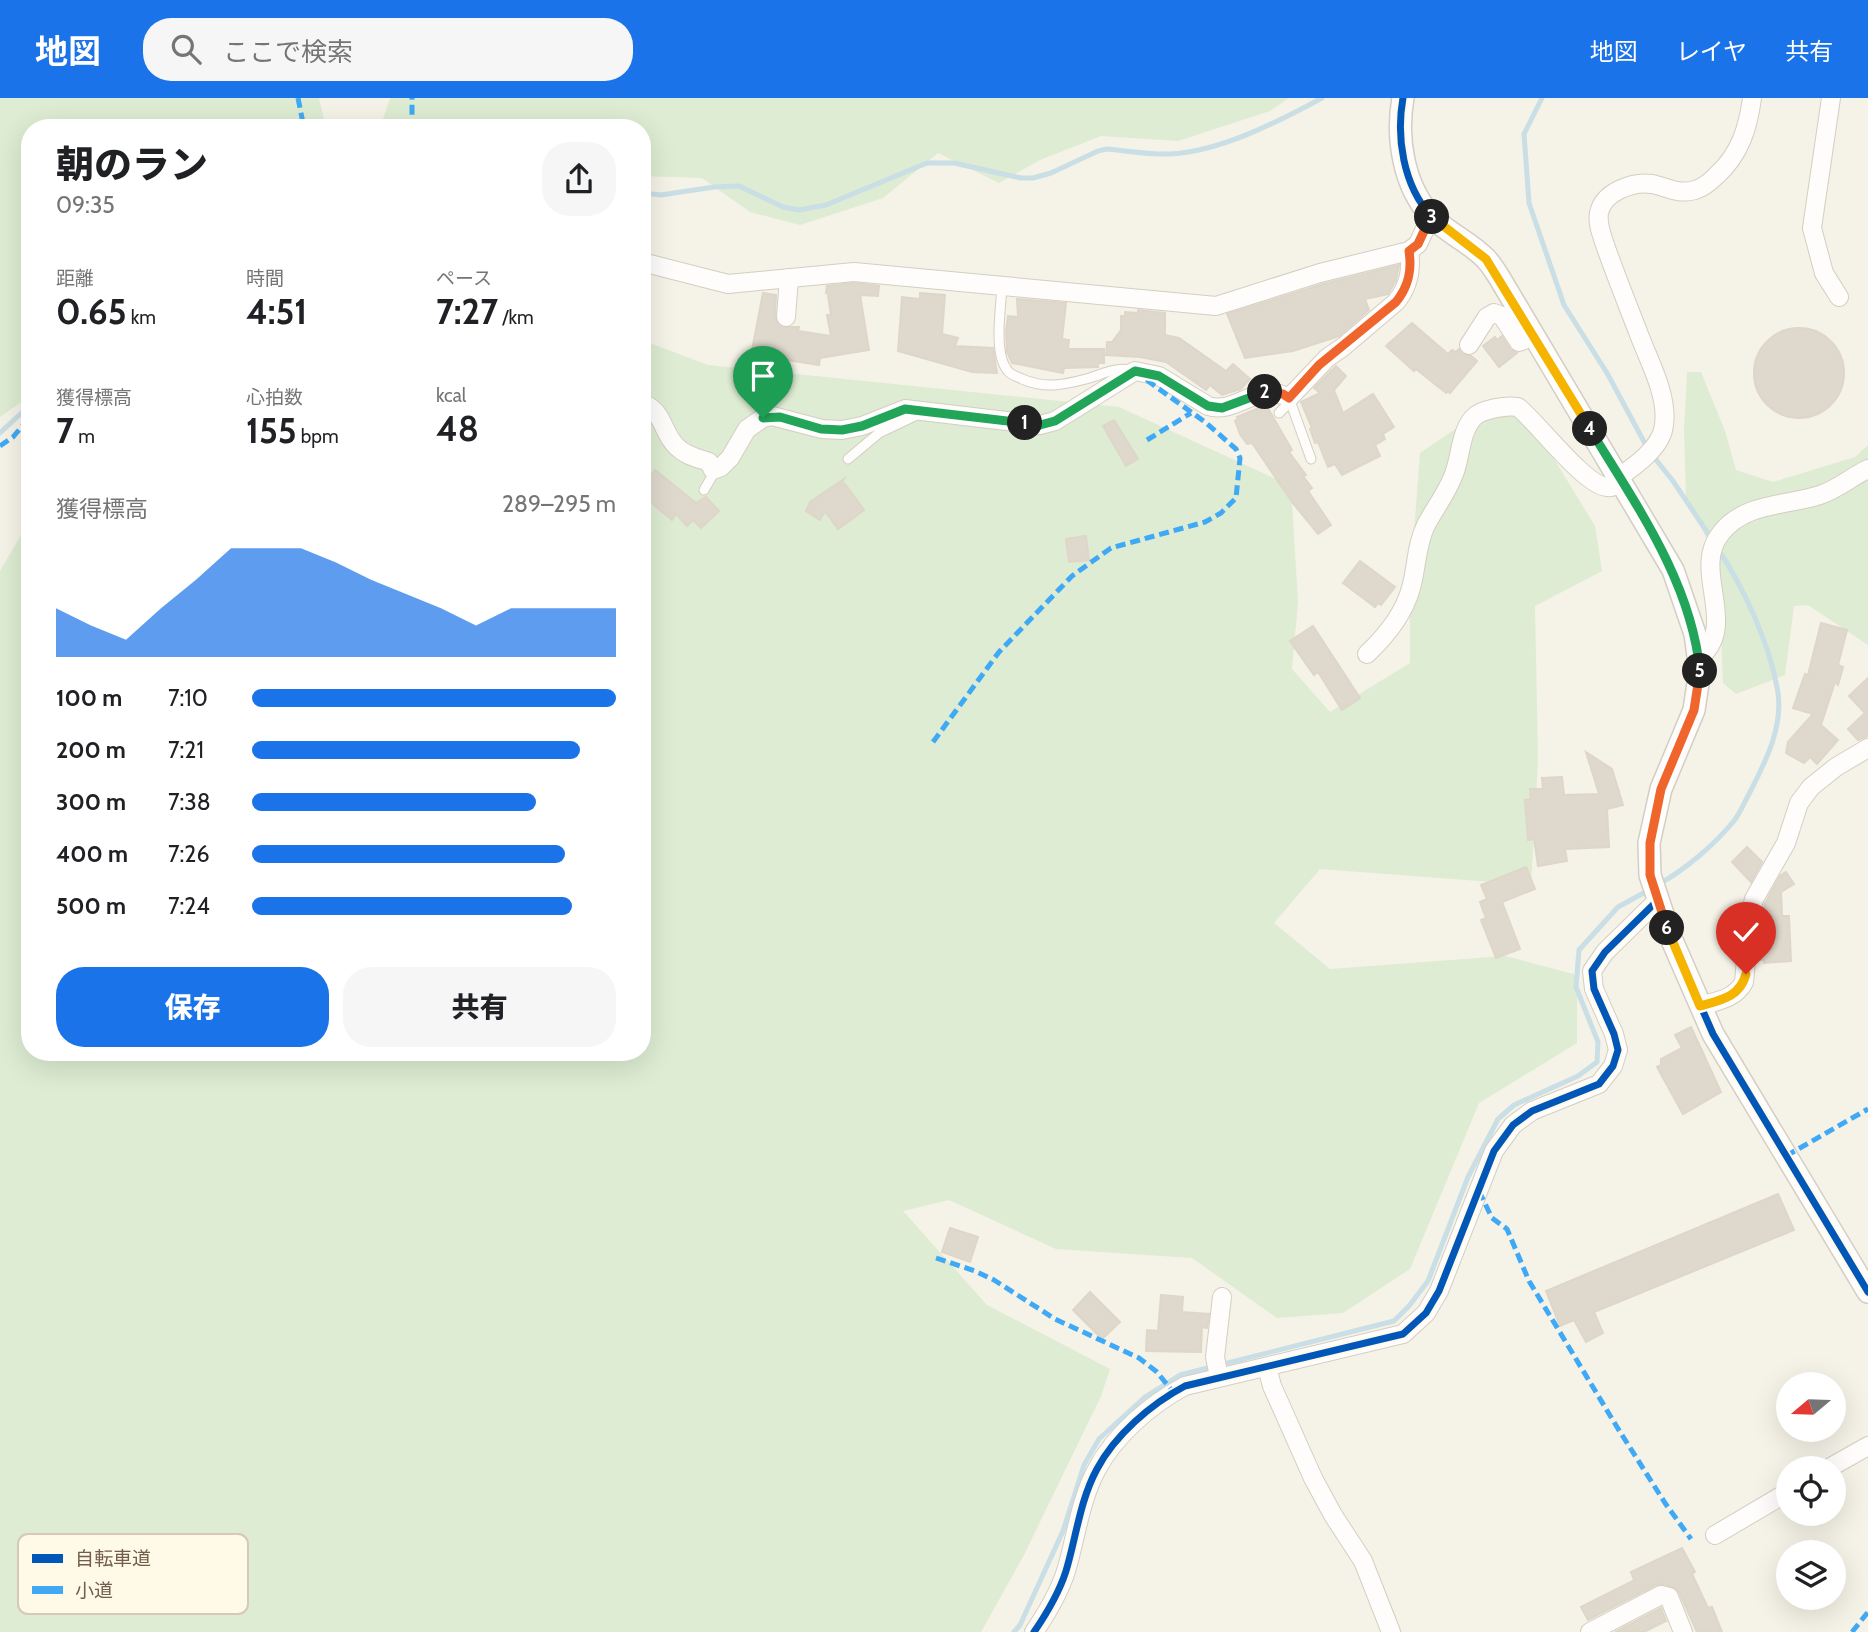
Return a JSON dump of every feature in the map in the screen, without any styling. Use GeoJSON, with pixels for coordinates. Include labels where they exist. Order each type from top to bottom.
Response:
{"type":"FeatureCollection","features":[{"type":"Feature","properties":{"kind":"street"},"geometry":{"type":"LineString","coordinates":[[1403,98],[1400,130],[1404,161],[1418,198],[1431,216],[1486,259],[1673,570],[1695,634],[1700,670],[1694,710],[1661,789],[1650,843],[1654,888],[1671,938],[1720,1045],[1868,1292]]}},
{"type":"Feature","properties":{"kind":"street"},"geometry":{"type":"LineString","coordinates":[[1367,654],[1391,628],[1401,612],[1411,589],[1425,526],[1449,488],[1467,427],[1479,413],[1518,407],[1565,456],[1594,482],[1605,487],[1612,487],[1658,442],[1664,426],[1663,405],[1655,375],[1599,227],[1599,212],[1605,201],[1614,193],[1634,184],[1654,184],[1670,191],[1682,192],[1697,190],[1712,180],[1730,164],[1739,148],[1752,98]]}},
{"type":"Feature","properties":{"kind":"street"},"geometry":{"type":"LineString","coordinates":[[1831,98],[1812,228],[1824,273],[1839,298]]}},
{"type":"Feature","properties":{"kind":"street"},"geometry":{"type":"LineString","coordinates":[[651,264],[728,284],[854,272],[1216,306],[1320,273],[1409,251],[1418,244],[1431,216]]}},
{"type":"Feature","properties":{"kind":"street"},"geometry":{"type":"LineString","coordinates":[[651,408],[656,411],[676,446],[688,455],[709,462],[713,470],[725,463],[742,435],[763,418],[780,417],[821,429],[842,430],[862,426],[905,409],[1040,425],[1055,421],[1135,371],[1159,376],[1216,409],[1263,392],[1283,394],[1289,398],[1319,365],[1403,294],[1410,275],[1409,251]]}},
{"type":"Feature","properties":{"kind":"street"},"geometry":{"type":"LineString","coordinates":[[786,317],[789,278]]}},
{"type":"Feature","properties":{"kind":"street"},"geometry":{"type":"LineString","coordinates":[[1469,345],[1487,317],[1494,313],[1502,316],[1519,342],[1534,336]]}},
{"type":"Feature","properties":{"kind":"street"},"geometry":{"type":"LineString","coordinates":[[1698,659],[1712,644],[1715,634],[1717,617],[1709,562],[1712,548],[1721,533],[1747,512],[1817,496],[1835,489],[1868,469]]}},
{"type":"Feature","properties":{"kind":"street"},"geometry":{"type":"LineString","coordinates":[[1700,1006],[1728,998],[1740,989],[1744,982],[1754,899],[1786,843],[1799,803],[1811,787],[1836,767],[1868,748]]}},
{"type":"Feature","properties":{"kind":"street"},"geometry":{"type":"LineString","coordinates":[[1034,1632],[1051,1608],[1066,1573],[1083,1506],[1096,1469],[1115,1443],[1169,1394],[1185,1386],[1219,1377],[1403,1334],[1426,1313],[1439,1291],[1494,1151],[1513,1125],[1532,1111],[1599,1084],[1613,1066],[1618,1050],[1614,1034],[1594,989],[1592,971],[1654,888]]}},
{"type":"Feature","properties":{"kind":"street"},"geometry":{"type":"LineString","coordinates":[[1219,1377],[1215,1357],[1222,1297]]}},
{"type":"Feature","properties":{"kind":"street"},"geometry":{"type":"LineString","coordinates":[[1267,1367],[1272,1386],[1313,1478],[1363,1561],[1391,1632]]}},
{"type":"Feature","properties":{"kind":"street"},"geometry":{"type":"LineString","coordinates":[[1846,1458],[1868,1446]]}},
{"type":"Feature","properties":{"kind":"street"},"geometry":{"type":"LineString","coordinates":[[1715,1535],[1776,1499]]}},
{"type":"Feature","properties":{"kind":"street"},"geometry":{"type":"LineString","coordinates":[[1590,1632],[1661,1595],[1669,1597],[1683,1632]]}},
{"type":"Feature","properties":{"kind":"lane"},"geometry":{"type":"LineString","coordinates":[[1002,286],[1000,349],[1007,371],[1013,375],[1042,386],[1055,386],[1098,376],[1114,369],[1135,371]]}},
{"type":"Feature","properties":{"kind":"lane"},"geometry":{"type":"LineString","coordinates":[[1279,413],[1288,404],[1289,398]]}},
{"type":"Feature","properties":{"kind":"lane"},"geometry":{"type":"LineString","coordinates":[[1289,398],[1311,459]]}},
{"type":"Feature","properties":{"kind":"lane"},"geometry":{"type":"LineString","coordinates":[[849,459],[879,433],[899,422],[930,413]]}},
{"type":"Feature","properties":{"kind":"lane"},"geometry":{"type":"LineString","coordinates":[[704,490],[713,470]]}},
{"type":"Feature","properties":{"kind":"green space"},"geometry":{"type":"Polygon","coordinates":[[[0,98],[319,98],[324,119],[21,119],[21,402],[0,417],[0,98]]]}},
{"type":"Feature","properties":{"kind":"green space"},"geometry":{"type":"Polygon","coordinates":[[[390,98],[1289,98],[1270,111],[1178,141],[1101,136],[1040,160],[999,183],[938,153],[883,198],[800,225],[750,212],[702,178],[651,176],[651,119],[383,119],[390,98]]]}},
{"type":"Feature","properties":{"kind":"green space"},"geometry":{"type":"Polygon","coordinates":[[[651,343],[708,365],[1119,407],[1291,486],[1298,602],[1292,669],[1330,712],[1410,663],[1410,585],[1420,453],[1479,413],[1526,413],[1595,526],[1602,571],[1535,606],[1538,761],[1531,885],[1320,869],[1274,923],[1330,969],[1505,956],[1577,975],[1577,1043],[1479,1103],[1410,1269],[1343,1313],[1277,1318],[1192,1258],[1056,1249],[949,1200],[903,1211],[987,1305],[1110,1369],[1101,1396],[1024,1555],[981,1632],[0,1632],[0,571],[21,535],[21,1061],[651,1061],[651,343]]]}},
{"type":"Feature","properties":{"kind":"green space"},"geometry":{"type":"Polygon","coordinates":[[[1687,372],[1701,372],[1725,431],[1736,470],[1773,482],[1855,457],[1868,445],[1868,645],[1808,605],[1794,606],[1785,675],[1736,694],[1723,683],[1718,561],[1686,497],[1684,430],[1687,372]]]}},
{"type":"Feature","properties":{"kind":"building"},"geometry":{"type":"Polygon","coordinates":[[[1399,265],[1396,280],[1388,294],[1365,299],[1369,310],[1339,336],[1293,351],[1245,358],[1227,314],[1323,284],[1399,265]]]}},
{"type":"Feature","properties":{"kind":"building"},"geometry":{"type":"Polygon","coordinates":[[[854,283],[879,286],[878,296],[860,295],[869,350],[820,358],[819,365],[774,358],[774,353],[752,350],[763,293],[776,295],[775,317],[780,327],[799,327],[798,331],[831,336],[827,315],[831,315],[828,296],[832,295],[826,293],[827,286],[854,283]]]}},
{"type":"Feature","properties":{"kind":"building"},"geometry":{"type":"Polygon","coordinates":[[[920,293],[945,295],[942,334],[958,338],[955,346],[993,348],[997,373],[972,372],[898,351],[902,297],[920,299],[920,293]]]}},
{"type":"Feature","properties":{"kind":"building"},"geometry":{"type":"Polygon","coordinates":[[[1017,299],[1066,303],[1062,339],[1069,340],[1068,349],[1104,349],[1104,363],[1098,363],[1098,367],[1064,368],[1063,373],[1012,363],[1007,352],[1006,331],[1008,316],[1018,317],[1017,299]]]}},
{"type":"Feature","properties":{"kind":"building"},"geometry":{"type":"Polygon","coordinates":[[[1138,310],[1165,313],[1165,335],[1179,338],[1226,371],[1233,364],[1250,379],[1241,389],[1222,395],[1210,385],[1206,390],[1166,362],[1106,355],[1107,342],[1112,342],[1121,330],[1121,316],[1125,316],[1125,312],[1138,313],[1138,310]]]}},
{"type":"Feature","properties":{"kind":"building"},"geometry":{"type":"Polygon","coordinates":[[[1412,323],[1448,354],[1459,349],[1462,354],[1477,361],[1450,393],[1446,393],[1416,369],[1414,371],[1386,346],[1412,323]]]}},
{"type":"Feature","properties":{"kind":"building"},"geometry":{"type":"Polygon","coordinates":[[[1799,328],[1816,332],[1831,341],[1840,356],[1844,373],[1840,390],[1831,405],[1816,414],[1799,418],[1782,414],[1767,405],[1758,390],[1754,373],[1758,356],[1767,341],[1782,332],[1799,328]]]}},
{"type":"Feature","properties":{"kind":"building"},"geometry":{"type":"Polygon","coordinates":[[[1502,336],[1510,349],[1517,353],[1499,367],[1483,346],[1495,337],[1497,340],[1502,336]]]}},
{"type":"Feature","properties":{"kind":"building"},"geometry":{"type":"Polygon","coordinates":[[[1336,366],[1346,376],[1334,390],[1343,413],[1373,394],[1394,427],[1383,434],[1385,439],[1375,445],[1380,456],[1342,475],[1335,464],[1328,467],[1318,442],[1315,443],[1301,402],[1320,393],[1314,388],[1336,366]]]}},
{"type":"Feature","properties":{"kind":"building"},"geometry":{"type":"Polygon","coordinates":[[[1266,405],[1292,450],[1289,452],[1306,475],[1303,476],[1312,488],[1308,491],[1331,525],[1318,534],[1292,502],[1252,443],[1247,444],[1240,434],[1235,421],[1237,417],[1266,405]]]}},
{"type":"Feature","properties":{"kind":"building"},"geometry":{"type":"Polygon","coordinates":[[[1114,420],[1138,459],[1126,466],[1103,426],[1114,420]]]}},
{"type":"Feature","properties":{"kind":"building"},"geometry":{"type":"Polygon","coordinates":[[[655,470],[696,503],[706,497],[719,511],[701,528],[693,520],[687,526],[676,514],[672,520],[651,502],[651,475],[655,470]]]}},
{"type":"Feature","properties":{"kind":"building"},"geometry":{"type":"Polygon","coordinates":[[[844,479],[842,483],[864,510],[838,529],[825,511],[820,520],[806,511],[810,502],[844,479]]]}},
{"type":"Feature","properties":{"kind":"building"},"geometry":{"type":"Polygon","coordinates":[[[1086,536],[1089,560],[1069,562],[1066,539],[1086,536]]]}},
{"type":"Feature","properties":{"kind":"building"},"geometry":{"type":"Polygon","coordinates":[[[1360,561],[1395,587],[1381,605],[1378,603],[1375,607],[1343,583],[1360,561]]]}},
{"type":"Feature","properties":{"kind":"building"},"geometry":{"type":"Polygon","coordinates":[[[1821,623],[1847,630],[1838,665],[1843,667],[1838,685],[1835,682],[1821,725],[1838,740],[1817,764],[1810,757],[1804,763],[1786,753],[1788,742],[1813,714],[1793,708],[1805,674],[1808,675],[1821,623]]]}},
{"type":"Feature","properties":{"kind":"building"},"geometry":{"type":"Polygon","coordinates":[[[1313,626],[1360,698],[1342,710],[1318,672],[1314,675],[1290,641],[1313,626]]]}},
{"type":"Feature","properties":{"kind":"building"},"geometry":{"type":"Polygon","coordinates":[[[1868,678],[1868,736],[1858,740],[1848,729],[1865,713],[1849,696],[1868,678]]]}},
{"type":"Feature","properties":{"kind":"building"},"geometry":{"type":"Polygon","coordinates":[[[1586,752],[1612,769],[1623,805],[1607,809],[1609,847],[1565,849],[1567,861],[1538,866],[1534,839],[1528,840],[1525,800],[1531,799],[1530,789],[1543,789],[1542,778],[1562,777],[1564,795],[1599,794],[1586,752]]]}},
{"type":"Feature","properties":{"kind":"building"},"geometry":{"type":"Polygon","coordinates":[[[1747,847],[1762,862],[1751,882],[1732,862],[1747,847]]]}},
{"type":"Feature","properties":{"kind":"building"},"geometry":{"type":"Polygon","coordinates":[[[1526,867],[1535,889],[1502,902],[1520,949],[1496,958],[1481,920],[1486,918],[1480,902],[1487,899],[1481,885],[1526,867]]]}},
{"type":"Feature","properties":{"kind":"building"},"geometry":{"type":"Polygon","coordinates":[[[1786,872],[1794,884],[1781,892],[1782,916],[1789,916],[1791,961],[1764,963],[1764,960],[1760,960],[1759,941],[1765,903],[1780,876],[1786,872]]]}},
{"type":"Feature","properties":{"kind":"building"},"geometry":{"type":"Polygon","coordinates":[[[1691,1027],[1721,1092],[1683,1114],[1657,1067],[1661,1065],[1661,1059],[1682,1048],[1675,1035],[1691,1027]]]}},
{"type":"Feature","properties":{"kind":"building"},"geometry":{"type":"Polygon","coordinates":[[[1778,1194],[1794,1230],[1594,1312],[1603,1333],[1586,1342],[1574,1320],[1560,1326],[1546,1291],[1778,1194]]]}},
{"type":"Feature","properties":{"kind":"building"},"geometry":{"type":"Polygon","coordinates":[[[950,1228],[978,1237],[970,1262],[942,1252],[950,1228]]]}},
{"type":"Feature","properties":{"kind":"building"},"geometry":{"type":"Polygon","coordinates":[[[1090,1292],[1120,1322],[1102,1339],[1073,1310],[1090,1292]]]}},
{"type":"Feature","properties":{"kind":"building"},"geometry":{"type":"Polygon","coordinates":[[[1161,1295],[1183,1297],[1182,1312],[1209,1314],[1207,1328],[1202,1327],[1201,1352],[1146,1351],[1147,1330],[1158,1331],[1161,1295]]]}},
{"type":"Feature","properties":{"kind":"building"},"geometry":{"type":"Polygon","coordinates":[[[1682,1548],[1695,1572],[1692,1574],[1708,1608],[1712,1607],[1722,1632],[1697,1632],[1679,1592],[1676,1588],[1664,1584],[1656,1585],[1588,1620],[1581,1607],[1634,1580],[1631,1572],[1682,1548]]]}},
{"type":"Feature","properties":{"kind":"building"},"geometry":{"type":"Polygon","coordinates":[[[1661,1608],[1666,1621],[1644,1632],[1615,1632],[1661,1608]]]}},
{"type":"Feature","properties":{"kind":"waterway"},"geometry":{"type":"LineString","coordinates":[[651,194],[739,186],[783,207],[799,210],[826,205],[927,163],[954,163],[1021,178],[1033,178],[1107,149],[1171,154],[1210,147],[1268,125],[1322,98]]}},
{"type":"Feature","properties":{"kind":"waterway"},"geometry":{"type":"LineString","coordinates":[[1542,98],[1524,134],[1529,203],[1564,305],[1607,373],[1649,451],[1673,481],[1713,541]]}},
{"type":"Feature","properties":{"kind":"waterway"},"geometry":{"type":"LineString","coordinates":[[0,433],[21,413]]}},
{"type":"Feature","properties":{"kind":"waterway"},"geometry":{"type":"LineString","coordinates":[[1659,884],[1699,856],[1735,819],[1762,769],[1776,728],[1779,701],[1768,652],[1746,597],[1718,549]]}},
{"type":"Feature","properties":{"kind":"waterway"},"geometry":{"type":"LineString","coordinates":[[1014,1632],[1020,1625],[1063,1531],[1084,1465],[1099,1439],[1145,1397],[1180,1375],[1394,1321],[1409,1306],[1428,1281],[1468,1177],[1498,1119],[1514,1105],[1578,1076],[1597,1062],[1598,1042],[1576,987],[1579,950],[1618,907],[1651,889]]}},
{"type":"Feature","properties":{"kind":"marked path"},"geometry":{"type":"LineString","coordinates":[[298,98],[302,119]]}},
{"type":"Feature","properties":{"kind":"marked path"},"geometry":{"type":"LineString","coordinates":[[412,98],[412,119]]}},
{"type":"Feature","properties":{"kind":"marked path"},"geometry":{"type":"LineString","coordinates":[[933,742],[999,652],[1072,576],[1111,548],[1205,522],[1221,513],[1236,498],[1240,458],[1236,449],[1205,422],[1148,381],[1144,372]]}},
{"type":"Feature","properties":{"kind":"marked path"},"geometry":{"type":"LineString","coordinates":[[1147,440],[1191,413]]}},
{"type":"Feature","properties":{"kind":"marked path"},"geometry":{"type":"LineString","coordinates":[[0,446],[21,428]]}},
{"type":"Feature","properties":{"kind":"marked path"},"geometry":{"type":"LineString","coordinates":[[1786,1156],[1868,1109]]}},
{"type":"Feature","properties":{"kind":"marked path"},"geometry":{"type":"LineString","coordinates":[[1479,1191],[1492,1218],[1507,1229],[1529,1281],[1617,1427],[1691,1539]]}},
{"type":"Feature","properties":{"kind":"marked path"},"geometry":{"type":"LineString","coordinates":[[936,1258],[994,1280],[1055,1319],[1139,1358],[1157,1372],[1173,1392]]}},
{"type":"Feature","properties":{"kind":"marked path"},"geometry":{"type":"LineString","coordinates":[[1852,1632],[1868,1612]]}},
{"type":"Feature","properties":{"kind":"cycle path"},"geometry":{"type":"LineString","coordinates":[[1403,98],[1401,144],[1408,175],[1421,204],[1437,222],[1480,253],[1493,268],[1673,570],[1695,634],[1700,670],[1694,710],[1661,789],[1649,843],[1650,875],[1671,938],[1713,1034],[1868,1292]]}},
{"type":"Feature","properties":{"kind":"cycle path"},"geometry":{"type":"LineString","coordinates":[[1034,1632],[1063,1579],[1082,1506],[1097,1469],[1114,1444],[1147,1411],[1185,1386],[1403,1334],[1426,1313],[1439,1291],[1494,1151],[1513,1125],[1532,1111],[1599,1084],[1613,1066],[1618,1050],[1614,1034],[1594,989],[1592,971],[1605,952],[1658,900]]}},
{"type":"Feature","properties":{"kind":"route"},"geometry":{"type":"LineString","coordinates":[[763,418],[780,417],[821,429],[842,430],[862,426],[905,409],[1040,425],[1055,421],[1135,371],[1159,376],[1216,409],[1263,392],[1283,394],[1289,398],[1319,365],[1403,294],[1410,275],[1409,251],[1418,244],[1431,216],[1486,259],[1499,277],[1673,570],[1695,634],[1700,670],[1694,710],[1661,789],[1650,843],[1650,875],[1671,938],[1700,1006],[1728,998],[1740,989],[1746,974]]}}]}
